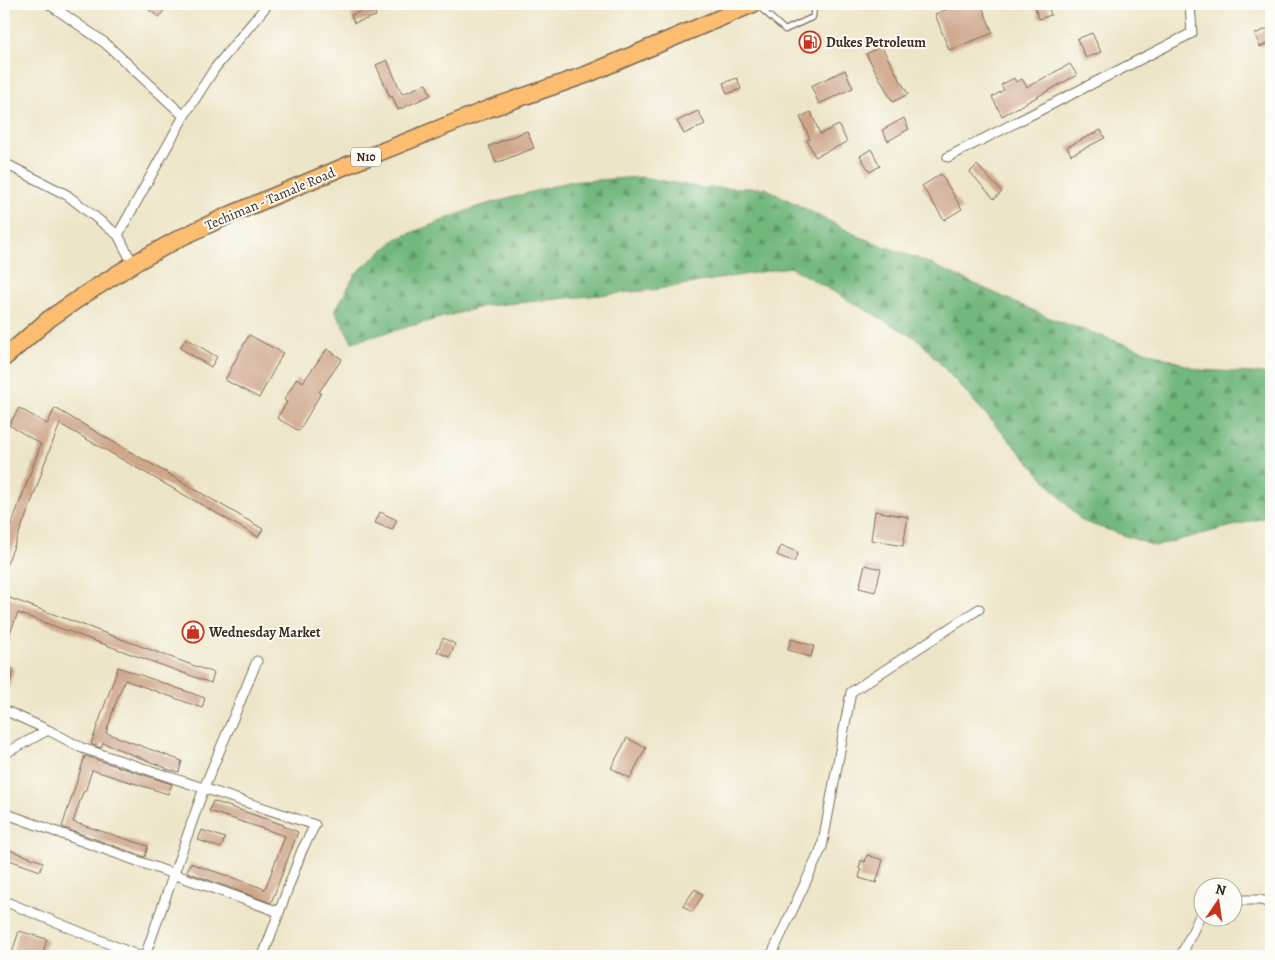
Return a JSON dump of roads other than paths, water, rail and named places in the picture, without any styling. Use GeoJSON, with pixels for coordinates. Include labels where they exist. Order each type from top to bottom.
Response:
{"type":"FeatureCollection","features":[{"type":"Feature","properties":{"kind":"highway","name":"Techiman - Tamale Road"},"geometry":{"type":"LineString","coordinates":[[4,358],[49,319],[133,264],[180,238],[348,165],[488,109],[588,74],[755,4]]}},
{"type":"Feature","properties":{"kind":"street"},"geometry":{"type":"LineString","coordinates":[[49,4],[105,43],[184,116]]}},
{"type":"Feature","properties":{"kind":"street"},"geometry":{"type":"LineString","coordinates":[[118,235],[184,116],[215,68],[268,4]]}},
{"type":"Feature","properties":{"kind":"street"},"geometry":{"type":"LineString","coordinates":[[948,157],[1192,33],[1190,4]]}},
{"type":"Feature","properties":{"kind":"street"},"geometry":{"type":"LineString","coordinates":[[4,163],[67,195],[118,235],[133,264]]}},
{"type":"Feature","properties":{"kind":"street"},"geometry":{"type":"LineString","coordinates":[[771,956],[822,846],[851,692],[979,609]]}},
{"type":"Feature","properties":{"kind":"street"},"geometry":{"type":"LineString","coordinates":[[145,956],[204,788],[257,661]]}},
{"type":"Feature","properties":{"kind":"street"},"geometry":{"type":"LineString","coordinates":[[4,710],[82,748],[315,825],[302,850],[263,956]]}},
{"type":"Feature","properties":{"kind":"street"},"geometry":{"type":"LineString","coordinates":[[4,754],[48,730]]}},
{"type":"Feature","properties":{"kind":"street"},"geometry":{"type":"LineString","coordinates":[[4,813],[279,912]]}},
{"type":"Feature","properties":{"kind":"street"},"geometry":{"type":"LineString","coordinates":[[1242,900],[1260,900],[1271,903]]}},
{"type":"Feature","properties":{"kind":"street"},"geometry":{"type":"LineString","coordinates":[[4,901],[139,956]]}},
{"type":"Feature","properties":{"kind":"street"},"geometry":{"type":"LineString","coordinates":[[1181,956],[1194,928]]}},
{"type":"Feature","properties":{"kind":"lane"},"geometry":{"type":"LineString","coordinates":[[755,4],[785,30],[813,17],[814,4]]}},
{"type":"Feature","properties":{"kind":"place","name":"Dukes Petroleum"},"geometry":{"type":"Point","coordinates":[810,42]}},
{"type":"Feature","properties":{"kind":"place","name":"Wednesday Market"},"geometry":{"type":"Point","coordinates":[193,632]}}]}
